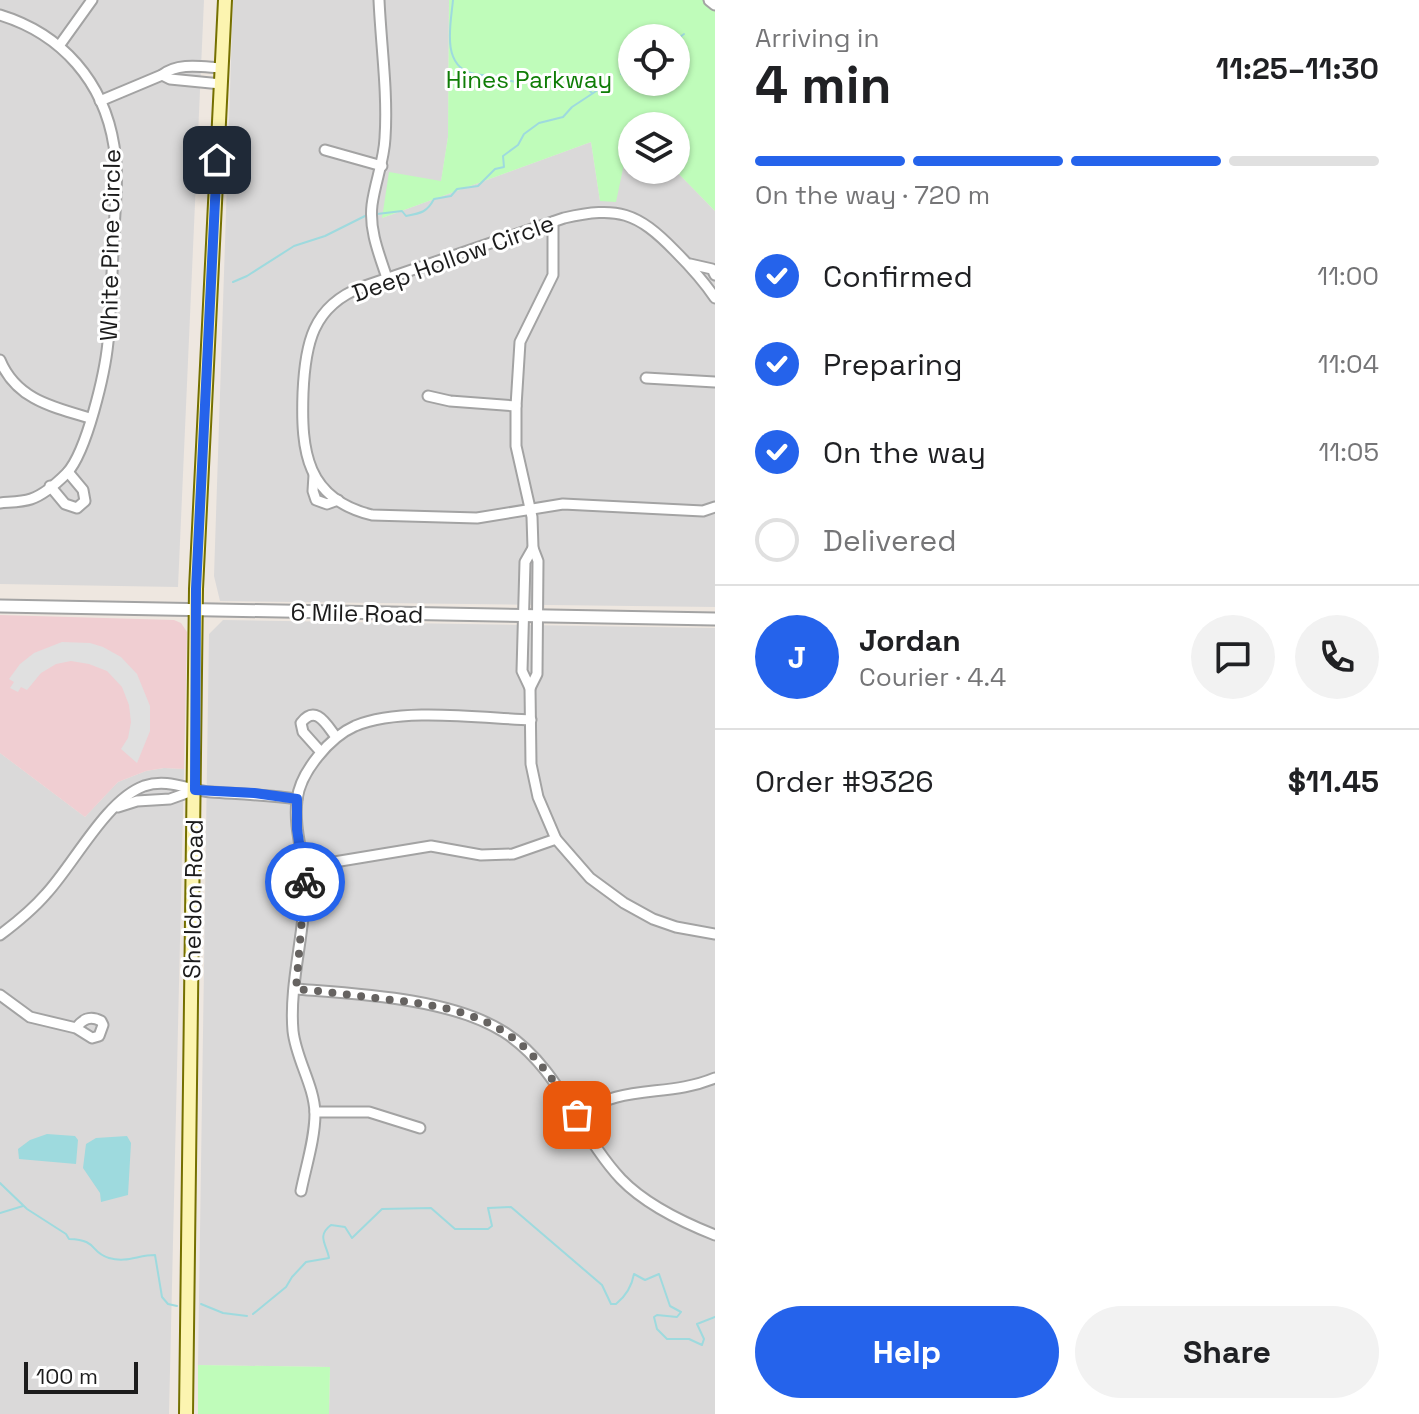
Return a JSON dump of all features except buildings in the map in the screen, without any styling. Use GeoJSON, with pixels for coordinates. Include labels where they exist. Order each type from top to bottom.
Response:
{"type":"FeatureCollection","features":[{"type":"Feature","properties":{"kind":"main road","name":"Sheldon Road"},"geometry":{"type":"LineString","coordinates":[[186,1414],[198,545],[225,0]]}},
{"type":"Feature","properties":{"kind":"street"},"geometry":{"type":"LineString","coordinates":[[59,46],[92,0]]}},
{"type":"Feature","properties":{"kind":"street"},"geometry":{"type":"LineString","coordinates":[[379,0],[385,136],[382,166],[372,205],[372,222],[373,236],[387,278]]}},
{"type":"Feature","properties":{"kind":"street"},"geometry":{"type":"LineString","coordinates":[[710,0],[715,4]]}},
{"type":"Feature","properties":{"kind":"street","name":"White Pine Circle"},"geometry":{"type":"LineString","coordinates":[[0,15],[35,30],[59,46],[79,65],[98,91],[115,147],[108,342],[104,370],[81,447],[68,472],[50,486],[31,499],[0,503]]}},
{"type":"Feature","properties":{"kind":"street"},"geometry":{"type":"LineString","coordinates":[[100,101],[162,75],[171,68],[222,68]]}},
{"type":"Feature","properties":{"kind":"street"},"geometry":{"type":"LineString","coordinates":[[162,75],[170,79],[221,84]]}},
{"type":"Feature","properties":{"kind":"street"},"geometry":{"type":"LineString","coordinates":[[325,150],[382,166]]}},
{"type":"Feature","properties":{"kind":"street","name":"Deep Hollow Circle"},"geometry":{"type":"LineString","coordinates":[[715,298],[689,264],[653,228],[633,217],[613,212],[590,212],[553,222],[387,278],[341,298],[322,316],[311,336],[304,365],[302,435],[314,475],[338,500],[357,511],[389,517],[477,518],[563,504],[703,511],[715,507]]}},
{"type":"Feature","properties":{"kind":"street"},"geometry":{"type":"LineString","coordinates":[[530,688],[537,674],[538,561],[533,548],[530,508],[516,446],[516,406],[520,342],[553,275],[553,222]]}},
{"type":"Feature","properties":{"kind":"street","name":"Deep Hollow Circle"},"geometry":{"type":"LineString","coordinates":[[689,264],[712,269],[715,275]]}},
{"type":"Feature","properties":{"kind":"street"},"geometry":{"type":"LineString","coordinates":[[0,360],[15,385],[29,397],[46,406],[90,418]]}},
{"type":"Feature","properties":{"kind":"street"},"geometry":{"type":"LineString","coordinates":[[646,378],[715,382]]}},
{"type":"Feature","properties":{"kind":"street"},"geometry":{"type":"LineString","coordinates":[[428,396],[450,401],[516,406]]}},
{"type":"Feature","properties":{"kind":"street"},"geometry":{"type":"LineString","coordinates":[[50,486],[65,504],[77,508],[85,501],[83,490],[68,472]]}},
{"type":"Feature","properties":{"kind":"street"},"geometry":{"type":"LineString","coordinates":[[533,548],[525,562],[522,671],[530,688],[531,764],[538,797],[556,839],[590,878],[624,903],[676,927],[715,934]]}},
{"type":"Feature","properties":{"kind":"street","name":"6 Mile Road"},"geometry":{"type":"LineString","coordinates":[[0,606],[715,619]]}},
{"type":"Feature","properties":{"kind":"street"},"geometry":{"type":"LineString","coordinates":[[320,751],[303,732],[301,723],[306,716],[320,716],[336,737]]}},
{"type":"Feature","properties":{"kind":"street"},"geometry":{"type":"LineString","coordinates":[[301,1191],[315,1112],[293,1031],[305,891],[297,829],[297,799],[320,751],[336,737],[372,720],[531,720]]}},
{"type":"Feature","properties":{"kind":"street"},"geometry":{"type":"LineString","coordinates":[[0,935],[45,895],[96,828],[126,796],[144,786],[171,783],[195,790],[297,799]]}},
{"type":"Feature","properties":{"kind":"street"},"geometry":{"type":"LineString","coordinates":[[118,807],[137,801],[170,799],[195,790]]}},
{"type":"Feature","properties":{"kind":"street"},"geometry":{"type":"LineString","coordinates":[[304,867],[431,846],[481,855],[513,854],[556,839]]}},
{"type":"Feature","properties":{"kind":"street"},"geometry":{"type":"LineString","coordinates":[[296,989],[435,1004],[480,1019],[504,1032],[541,1065],[608,1163],[629,1186],[652,1203],[715,1235]]}},
{"type":"Feature","properties":{"kind":"street"},"geometry":{"type":"LineString","coordinates":[[0,995],[30,1017],[76,1028]]}},
{"type":"Feature","properties":{"kind":"street"},"geometry":{"type":"LineString","coordinates":[[577,1115],[619,1094],[680,1089],[715,1078]]}},
{"type":"Feature","properties":{"kind":"street"},"geometry":{"type":"LineString","coordinates":[[315,1112],[369,1112],[420,1128]]}},
{"type":"Feature","properties":{"kind":"shaded area"},"geometry":{"type":"Polygon","coordinates":[[[0,0],[204,0],[178,587],[0,584],[0,0]]]}},
{"type":"Feature","properties":{"kind":"shaded area"},"geometry":{"type":"Polygon","coordinates":[[[233,0],[449,0],[448,137],[441,182],[382,218],[591,142],[600,201],[618,158],[618,184],[689,184],[715,211],[715,607],[220,601],[214,576],[233,0]]]}},
{"type":"Feature","properties":{"kind":"shaded area"},"geometry":{"type":"Polygon","coordinates":[[[0,615],[174,620],[181,623],[187,632],[184,769],[146,771],[118,782],[85,817],[0,753],[0,615]]]}},
{"type":"Feature","properties":{"kind":"shaded area"},"geometry":{"type":"Polygon","coordinates":[[[223,620],[715,628],[715,1414],[329,1414],[330,1367],[198,1365],[209,634],[223,620]]]}},
{"type":"Feature","properties":{"kind":"shaded area"},"geometry":{"type":"Polygon","coordinates":[[[62,642],[103,647],[121,657],[137,674],[150,706],[150,731],[137,763],[121,749],[128,738],[131,722],[129,705],[122,687],[107,671],[71,661],[56,664],[41,673],[27,690],[21,687],[18,692],[10,688],[14,682],[9,679],[20,664],[34,653],[62,642]]]}},
{"type":"Feature","properties":{"kind":"shaded area"},"geometry":{"type":"Polygon","coordinates":[[[0,753],[85,817],[118,782],[146,771],[184,769],[169,1414],[0,1414],[0,753]]]}},
{"type":"Feature","properties":{"kind":"green space","name":"Hines Parkway"},"geometry":{"type":"Polygon","coordinates":[[[449,0],[715,0],[715,211],[689,184],[690,112],[618,112],[620,184],[616,202],[600,201],[591,142],[382,218],[389,172],[441,181],[448,137],[449,0]]]}},
{"type":"Feature","properties":{"kind":"green space"},"geometry":{"type":"Polygon","coordinates":[[[198,1365],[330,1367],[329,1414],[198,1414],[198,1365]]]}},
{"type":"Feature","properties":{"kind":"water"},"geometry":{"type":"Polygon","coordinates":[[[47,1134],[75,1136],[78,1140],[76,1164],[19,1159],[18,1149],[30,1140],[47,1134]]]}},
{"type":"Feature","properties":{"kind":"water"},"geometry":{"type":"Polygon","coordinates":[[[127,1136],[131,1143],[128,1195],[101,1202],[100,1193],[83,1168],[86,1144],[96,1138],[127,1136]]]}},
{"type":"Feature","properties":{"kind":"waterway"},"geometry":{"type":"LineString","coordinates":[[453,0],[450,42],[455,61],[462,68],[474,74],[516,82],[567,75],[580,80],[592,93]]}},
{"type":"Feature","properties":{"kind":"waterway"},"geometry":{"type":"LineString","coordinates":[[377,214],[402,211],[406,216],[416,214],[426,209],[434,199],[451,196],[457,189],[478,186],[495,169],[504,167],[503,156],[518,145],[524,134],[539,123],[563,117],[572,107],[607,84]]}},
{"type":"Feature","properties":{"kind":"waterway"},"geometry":{"type":"LineString","coordinates":[[233,282],[294,246],[325,236],[367,215]]}},
{"type":"Feature","properties":{"kind":"waterway"},"geometry":{"type":"LineString","coordinates":[[0,1183],[27,1209],[69,1239],[90,1244],[103,1256],[121,1260],[155,1255],[162,1297],[168,1304],[177,1306]]}},
{"type":"Feature","properties":{"kind":"waterway"},"geometry":{"type":"LineString","coordinates":[[0,1213],[23,1206]]}},
{"type":"Feature","properties":{"kind":"waterway"},"geometry":{"type":"LineString","coordinates":[[253,1314],[286,1287],[306,1262],[329,1258],[323,1237],[331,1225],[345,1227],[352,1238],[382,1209],[431,1208],[455,1229],[488,1229],[492,1226],[488,1208],[511,1207],[602,1285],[611,1304],[616,1304],[626,1294],[634,1274],[645,1280],[659,1274],[670,1306],[681,1312],[677,1317],[654,1317],[657,1329],[667,1339],[689,1339],[702,1345],[704,1339],[697,1324],[715,1317]]}},
{"type":"Feature","properties":{"kind":"waterway"},"geometry":{"type":"LineString","coordinates":[[201,1304],[223,1313],[247,1316]]}},
{"type":"Feature","properties":{"kind":"way so far"},"geometry":{"type":"LineString","coordinates":[[305,882],[296,989],[435,1004],[480,1019],[523,1046],[541,1065],[577,1115]]}},
{"type":"Feature","properties":{"kind":"route"},"geometry":{"type":"LineString","coordinates":[[217,160],[196,589],[195,790],[297,799],[297,829],[305,882]]}}]}
